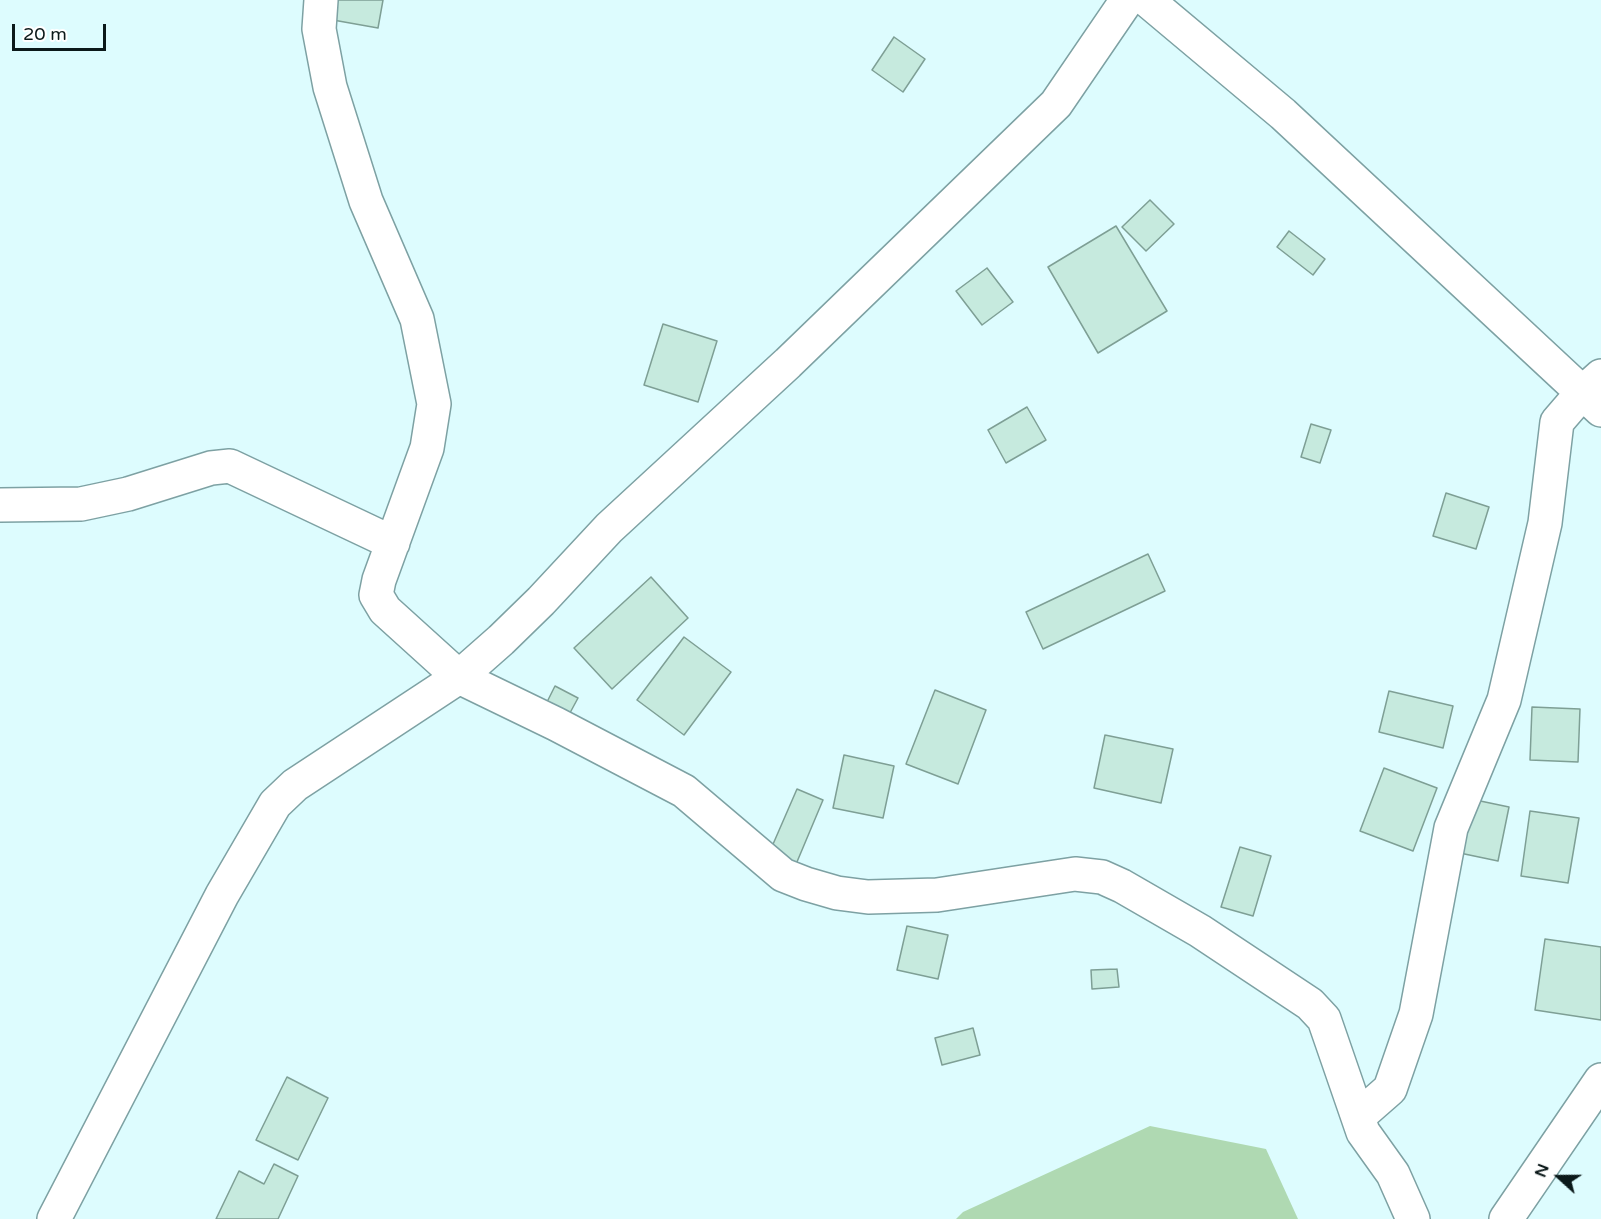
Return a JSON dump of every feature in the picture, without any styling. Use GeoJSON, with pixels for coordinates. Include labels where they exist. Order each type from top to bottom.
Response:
{"type":"FeatureCollection","features":[{"type":"Feature","properties":{"kind":"street"},"geometry":{"type":"LineString","coordinates":[[321,0],[320,29],[330,87],[366,201],[417,319],[434,404],[428,448],[379,579],[376,595],[385,610],[459,677],[556,724],[684,791],[783,875],[806,885],[837,893],[868,897],[936,895],[1075,874],[1102,877],[1200,931],[1310,1004],[1324,1019],[1363,1132],[1393,1174],[1413,1219]]}},
{"type":"Feature","properties":{"kind":"street"},"geometry":{"type":"LineString","coordinates":[[54,1219],[217,905],[275,804],[295,785],[459,677],[541,602],[609,528],[788,363],[1056,104],[1127,0]]}},
{"type":"Feature","properties":{"kind":"street"},"geometry":{"type":"LineString","coordinates":[[1147,0],[1283,114],[1595,393],[1557,422],[1545,523],[1504,700],[1451,828],[1416,1014],[1390,1089],[1358,1117]]}},
{"type":"Feature","properties":{"kind":"street"},"geometry":{"type":"LineString","coordinates":[[0,505],[81,504],[128,494],[211,468],[230,466],[393,543]]}},
{"type":"Feature","properties":{"kind":"street"},"geometry":{"type":"LineString","coordinates":[[1506,1219],[1601,1080]]}},
{"type":"Feature","properties":{"kind":"green space"},"geometry":{"type":"Polygon","coordinates":[[[1150,1126],[1266,1149],[1298,1219],[956,1219],[963,1212],[1150,1126]]]}},
{"type":"Feature","properties":{"kind":"building"},"geometry":{"type":"Polygon","coordinates":[[[337,0],[383,0],[378,28],[333,20],[337,0]]]}},
{"type":"Feature","properties":{"kind":"building"},"geometry":{"type":"Polygon","coordinates":[[[894,37],[925,59],[903,92],[872,70],[894,37]]]}},
{"type":"Feature","properties":{"kind":"building"},"geometry":{"type":"Polygon","coordinates":[[[1150,200],[1174,224],[1146,251],[1122,227],[1150,200]]]}},
{"type":"Feature","properties":{"kind":"building"},"geometry":{"type":"Polygon","coordinates":[[[1116,226],[1167,311],[1098,353],[1048,267],[1116,226]]]}},
{"type":"Feature","properties":{"kind":"building"},"geometry":{"type":"Polygon","coordinates":[[[1289,231],[1325,259],[1313,275],[1277,247],[1289,231]]]}},
{"type":"Feature","properties":{"kind":"building"},"geometry":{"type":"Polygon","coordinates":[[[987,268],[1013,302],[982,325],[956,291],[987,268]]]}},
{"type":"Feature","properties":{"kind":"building"},"geometry":{"type":"Polygon","coordinates":[[[663,324],[717,341],[698,402],[644,385],[663,324]]]}},
{"type":"Feature","properties":{"kind":"building"},"geometry":{"type":"Polygon","coordinates":[[[1027,407],[1046,440],[1006,463],[988,430],[1027,407]]]}},
{"type":"Feature","properties":{"kind":"building"},"geometry":{"type":"Polygon","coordinates":[[[1311,424],[1331,430],[1320,463],[1301,457],[1311,424]]]}},
{"type":"Feature","properties":{"kind":"building"},"geometry":{"type":"Polygon","coordinates":[[[1446,493],[1489,507],[1476,549],[1433,536],[1446,493]]]}},
{"type":"Feature","properties":{"kind":"building"},"geometry":{"type":"Polygon","coordinates":[[[1148,554],[1165,591],[1043,649],[1026,612],[1148,554]]]}},
{"type":"Feature","properties":{"kind":"building"},"geometry":{"type":"Polygon","coordinates":[[[651,577],[688,618],[612,689],[574,648],[651,577]]]}},
{"type":"Feature","properties":{"kind":"building"},"geometry":{"type":"Polygon","coordinates":[[[684,637],[731,672],[684,735],[637,700],[684,637]]]}},
{"type":"Feature","properties":{"kind":"building"},"geometry":{"type":"Polygon","coordinates":[[[555,686],[578,698],[564,724],[542,712],[555,686]]]}},
{"type":"Feature","properties":{"kind":"building"},"geometry":{"type":"Polygon","coordinates":[[[935,690],[986,710],[958,784],[906,764],[935,690]]]}},
{"type":"Feature","properties":{"kind":"building"},"geometry":{"type":"Polygon","coordinates":[[[1389,691],[1453,706],[1443,748],[1379,732],[1389,691]]]}},
{"type":"Feature","properties":{"kind":"building"},"geometry":{"type":"Polygon","coordinates":[[[1532,707],[1580,709],[1578,762],[1530,760],[1532,707]]]}},
{"type":"Feature","properties":{"kind":"building"},"geometry":{"type":"Polygon","coordinates":[[[1105,735],[1173,749],[1161,803],[1094,788],[1105,735]]]}},
{"type":"Feature","properties":{"kind":"building"},"geometry":{"type":"Polygon","coordinates":[[[844,755],[894,766],[883,818],[833,808],[844,755]]]}},
{"type":"Feature","properties":{"kind":"building"},"geometry":{"type":"Polygon","coordinates":[[[1384,768],[1437,788],[1413,851],[1360,831],[1384,768]]]}},
{"type":"Feature","properties":{"kind":"building"},"geometry":{"type":"Polygon","coordinates":[[[797,789],[823,800],[794,869],[767,858],[797,789]]]}},
{"type":"Feature","properties":{"kind":"building"},"geometry":{"type":"Polygon","coordinates":[[[1466,798],[1509,807],[1498,861],[1455,852],[1466,798]]]}},
{"type":"Feature","properties":{"kind":"building"},"geometry":{"type":"Polygon","coordinates":[[[1530,811],[1579,818],[1568,883],[1521,876],[1530,811]]]}},
{"type":"Feature","properties":{"kind":"building"},"geometry":{"type":"Polygon","coordinates":[[[1240,847],[1271,856],[1253,916],[1221,907],[1240,847]]]}},
{"type":"Feature","properties":{"kind":"building"},"geometry":{"type":"Polygon","coordinates":[[[907,926],[948,935],[938,979],[897,970],[907,926]]]}},
{"type":"Feature","properties":{"kind":"building"},"geometry":{"type":"Polygon","coordinates":[[[1545,939],[1601,947],[1601,1020],[1535,1010],[1545,939]]]}},
{"type":"Feature","properties":{"kind":"building"},"geometry":{"type":"Polygon","coordinates":[[[1117,969],[1119,987],[1092,989],[1091,970],[1117,969]]]}},
{"type":"Feature","properties":{"kind":"building"},"geometry":{"type":"Polygon","coordinates":[[[973,1028],[980,1055],[942,1065],[935,1038],[973,1028]]]}},
{"type":"Feature","properties":{"kind":"building"},"geometry":{"type":"Polygon","coordinates":[[[287,1077],[328,1098],[298,1160],[256,1140],[287,1077]]]}},
{"type":"Feature","properties":{"kind":"building"},"geometry":{"type":"Polygon","coordinates":[[[274,1164],[298,1176],[278,1219],[216,1219],[239,1171],[264,1184],[274,1164]]]}}]}
